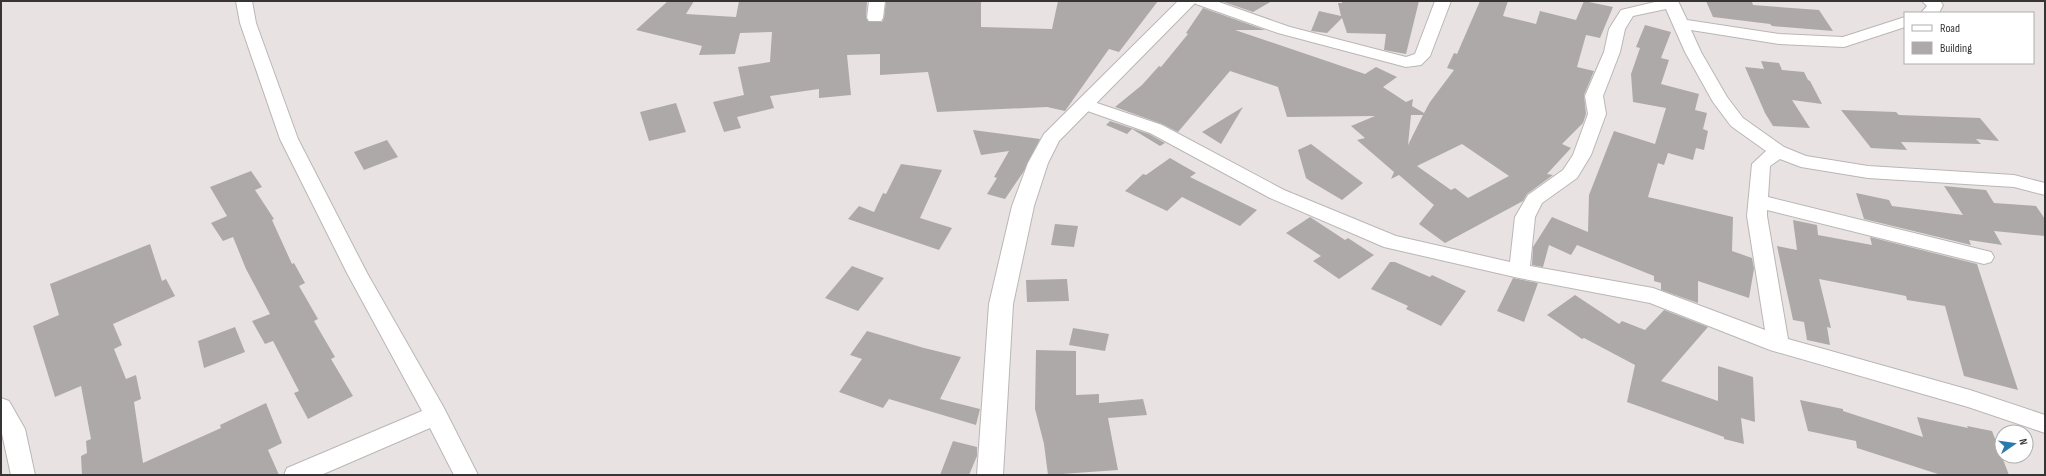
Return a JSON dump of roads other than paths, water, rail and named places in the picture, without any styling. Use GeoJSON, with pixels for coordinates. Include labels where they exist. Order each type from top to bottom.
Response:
{"type":"FeatureCollection","features":[{"type":"Feature","properties":{"kind":"street"},"geometry":{"type":"LineString","coordinates":[[244,1],[248,23],[289,139],[357,274],[436,415],[466,475]]}},
{"type":"Feature","properties":{"kind":"street"},"geometry":{"type":"LineString","coordinates":[[875,18],[877,1]]}},
{"type":"Feature","properties":{"kind":"street"},"geometry":{"type":"LineString","coordinates":[[990,475],[1002,304],[1023,206],[1038,163],[1051,138],[1190,1],[1284,30],[1406,62],[1415,61],[1422,56],[1443,1]]}},
{"type":"Feature","properties":{"kind":"street"},"geometry":{"type":"LineString","coordinates":[[1930,1],[1935,5],[1933,11],[1931,12]]}},
{"type":"Feature","properties":{"kind":"street"},"geometry":{"type":"LineString","coordinates":[[1519,271],[1525,216],[1535,199],[1570,174],[1582,155],[1597,114],[1594,96],[1612,52],[1617,29],[1621,21],[1627,13],[1670,2],[1693,52],[1723,104],[1737,122],[1778,151],[1801,161],[1868,172],[2014,181],[2045,189]]}},
{"type":"Feature","properties":{"kind":"street"},"geometry":{"type":"LineString","coordinates":[[1681,24],[1779,40],[1844,42],[1904,22]]}},
{"type":"Feature","properties":{"kind":"street"},"geometry":{"type":"LineString","coordinates":[[1085,104],[1156,129],[1277,194],[1391,242],[1519,271],[1653,296],[1778,344],[1970,399],[2045,424]]}},
{"type":"Feature","properties":{"kind":"street"},"geometry":{"type":"LineString","coordinates":[[1778,151],[1761,164],[1756,216],[1778,344]]}},
{"type":"Feature","properties":{"kind":"street"},"geometry":{"type":"LineString","coordinates":[[1757,201],[1984,257]]}},
{"type":"Feature","properties":{"kind":"street"},"geometry":{"type":"LineString","coordinates":[[1,407],[13,429],[23,475]]}},
{"type":"Feature","properties":{"kind":"street"},"geometry":{"type":"LineString","coordinates":[[296,475],[436,415]]}}]}
